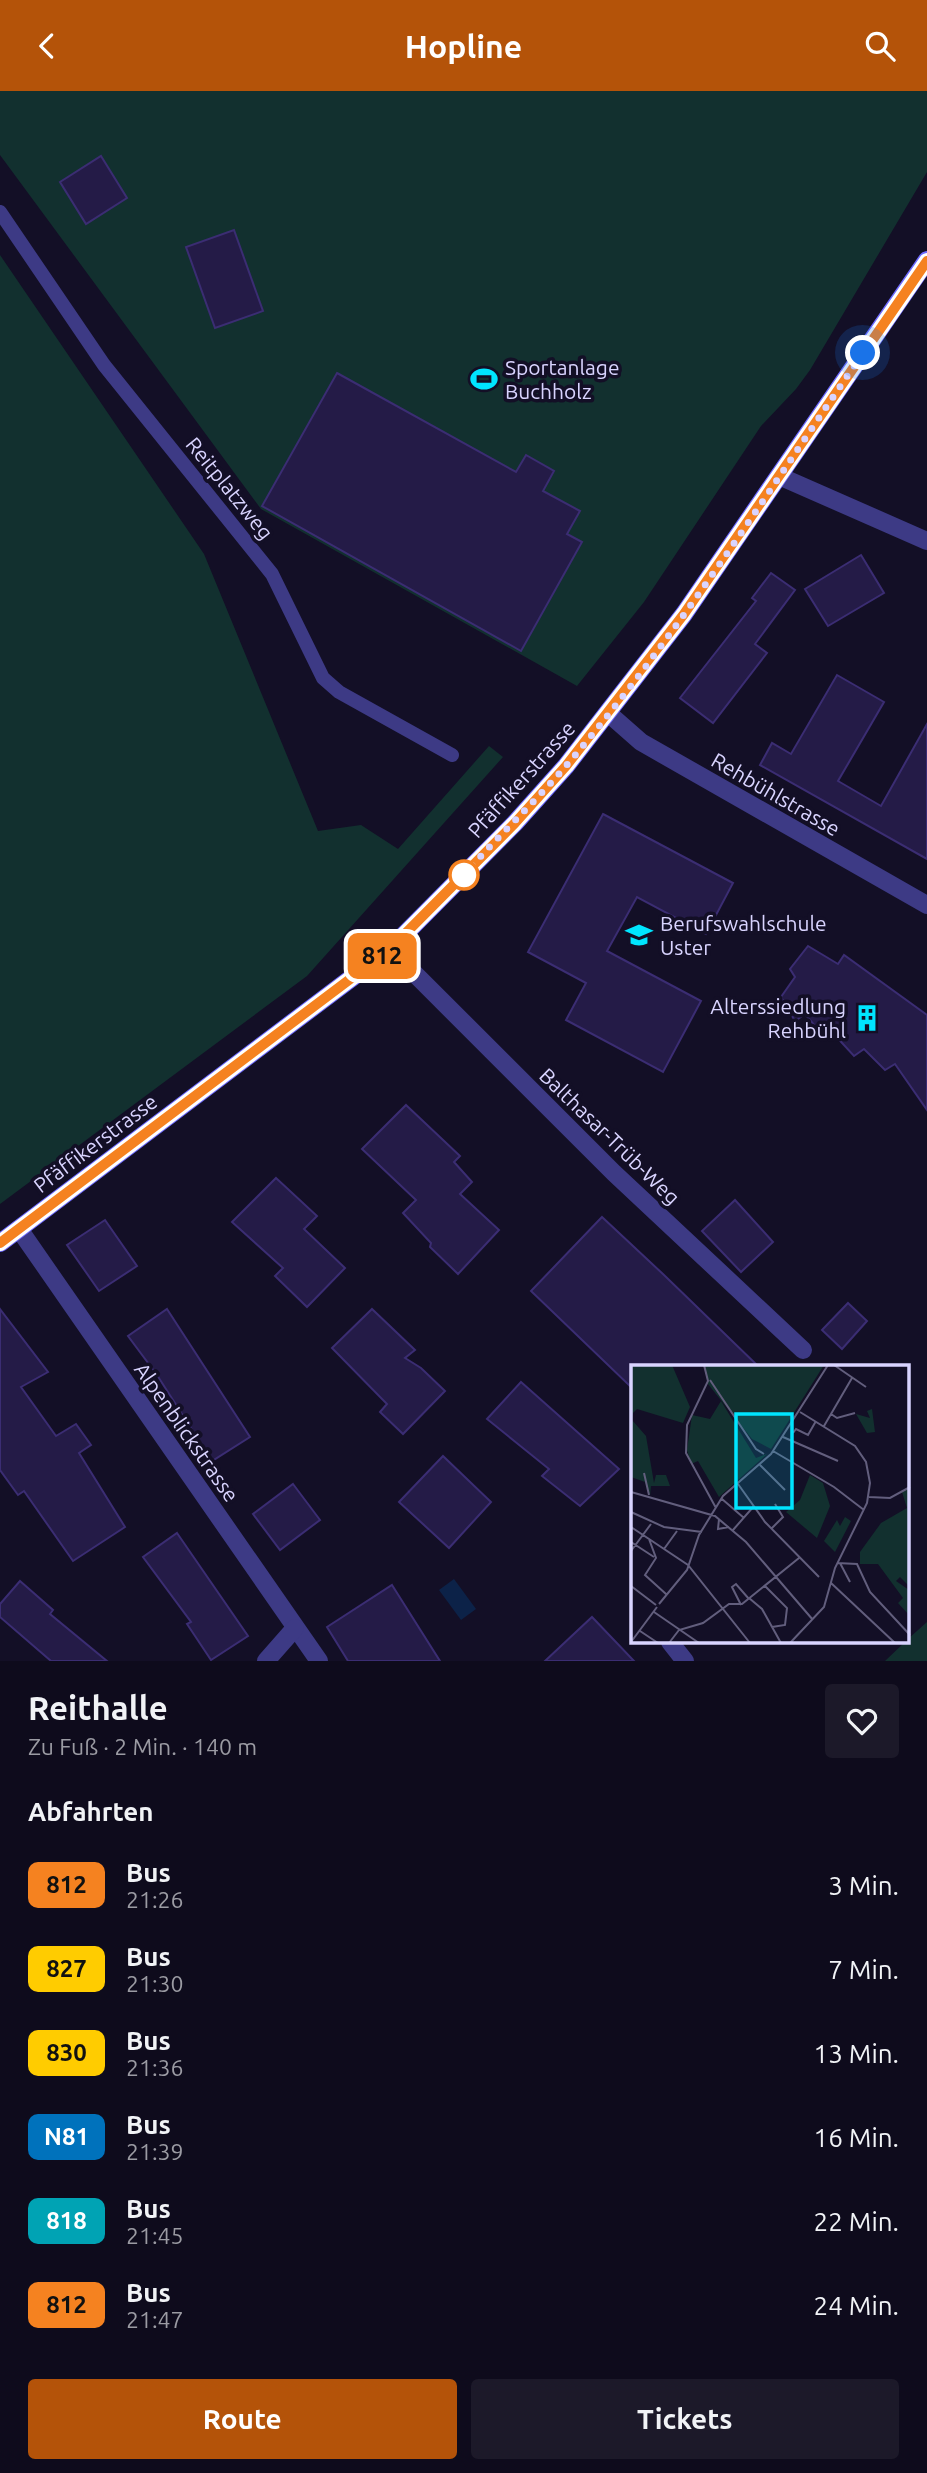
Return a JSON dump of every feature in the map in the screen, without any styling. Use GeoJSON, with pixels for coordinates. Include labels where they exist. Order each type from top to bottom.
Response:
{"type":"FeatureCollection","features":[{"type":"Feature","properties":{"kind":"main road","name":"Pfäffikerstrasse"},"geometry":{"type":"LineString","coordinates":[[0,1243],[390,949],[515,823],[566,766],[684,614],[927,261]]}},
{"type":"Feature","properties":{"kind":"street"},"geometry":{"type":"LineString","coordinates":[[779,476],[927,541]]}},
{"type":"Feature","properties":{"kind":"street","name":"Rehbühlstrasse"},"geometry":{"type":"LineString","coordinates":[[608,713],[641,742],[927,905]]}},
{"type":"Feature","properties":{"kind":"street","name":"Balthasar-Trüb-Weg"},"geometry":{"type":"LineString","coordinates":[[390,949],[614,1173],[803,1350]]}},
{"type":"Feature","properties":{"kind":"street","name":"Alpenblickstrasse"},"geometry":{"type":"LineString","coordinates":[[19,1229],[319,1661]]}},
{"type":"Feature","properties":{"kind":"street"},"geometry":{"type":"LineString","coordinates":[[266,1661],[295,1627]]}},
{"type":"Feature","properties":{"kind":"street"},"geometry":{"type":"LineString","coordinates":[[671,1643],[685,1661]]}},
{"type":"Feature","properties":{"kind":"lane","name":"Reitplatzweg"},"geometry":{"type":"LineString","coordinates":[[0,212],[104,365],[272,574],[323,678],[339,692],[452,755]]}},
{"type":"Feature","properties":{"kind":"green space","name":"Sportanlage Buchholz"},"geometry":{"type":"Polygon","coordinates":[[[0,91],[927,91],[927,172],[810,370],[761,426],[644,602],[577,686],[261,509],[0,155],[0,91]]]}},
{"type":"Feature","properties":{"kind":"green space"},"geometry":{"type":"Polygon","coordinates":[[[0,255],[204,554],[318,831],[361,825],[398,849],[489,746],[503,757],[307,976],[0,1204],[0,255]]]}},
{"type":"Feature","properties":{"kind":"green space"},"geometry":{"type":"Polygon","coordinates":[[[927,1622],[927,1661],[885,1661],[904,1643],[909,1643],[909,1638],[927,1622]]]}},
{"type":"Feature","properties":{"kind":"water"},"geometry":{"type":"Polygon","coordinates":[[[454,1579],[476,1609],[461,1620],[439,1590],[454,1579]]]}},
{"type":"Feature","properties":{"kind":"building"},"geometry":{"type":"Polygon","coordinates":[[[101,156],[127,198],[86,224],[60,182],[101,156]]]}},
{"type":"Feature","properties":{"kind":"building"},"geometry":{"type":"Polygon","coordinates":[[[234,230],[263,311],[215,328],[186,247],[234,230]]]}},
{"type":"Feature","properties":{"kind":"building"},"geometry":{"type":"Polygon","coordinates":[[[337,373],[516,472],[526,455],[554,471],[543,491],[580,511],[567,534],[582,542],[521,651],[262,506],[337,373]]]}},
{"type":"Feature","properties":{"kind":"building"},"geometry":{"type":"Polygon","coordinates":[[[861,555],[884,593],[828,626],[805,589],[861,555]]]}},
{"type":"Feature","properties":{"kind":"building"},"geometry":{"type":"Polygon","coordinates":[[[771,573],[795,590],[755,644],[767,653],[713,723],[680,698],[756,601],[752,598],[771,573]]]}},
{"type":"Feature","properties":{"kind":"building"},"geometry":{"type":"Polygon","coordinates":[[[837,675],[884,702],[838,781],[881,806],[927,724],[927,859],[760,765],[772,743],[791,754],[837,675]]]}},
{"type":"Feature","properties":{"kind":"building"},"geometry":{"type":"Polygon","coordinates":[[[603,814],[733,883],[706,934],[637,897],[607,951],[701,1001],[663,1072],[566,1020],[586,983],[528,952],[603,814]]]}},
{"type":"Feature","properties":{"kind":"building","name":"Alterssiedlung Rehbühl"},"geometry":{"type":"Polygon","coordinates":[[[808,946],[838,964],[844,955],[927,1015],[927,1110],[895,1064],[885,1070],[864,1049],[854,1056],[832,1032],[825,1038],[805,1014],[795,1021],[781,997],[795,977],[790,969],[808,946]]]}},
{"type":"Feature","properties":{"kind":"building"},"geometry":{"type":"Polygon","coordinates":[[[406,1105],[460,1156],[454,1162],[472,1182],[460,1194],[499,1230],[458,1274],[430,1247],[431,1243],[403,1213],[416,1200],[362,1149],[406,1105]]]}},
{"type":"Feature","properties":{"kind":"building"},"geometry":{"type":"Polygon","coordinates":[[[276,1178],[317,1216],[304,1229],[345,1268],[307,1307],[275,1276],[283,1268],[232,1222],[276,1178]]]}},
{"type":"Feature","properties":{"kind":"building"},"geometry":{"type":"Polygon","coordinates":[[[735,1200],[773,1242],[741,1272],[702,1231],[735,1200]]]}},
{"type":"Feature","properties":{"kind":"building"},"geometry":{"type":"Polygon","coordinates":[[[602,1217],[757,1365],[631,1365],[631,1387],[531,1291],[602,1217]]]}},
{"type":"Feature","properties":{"kind":"building"},"geometry":{"type":"Polygon","coordinates":[[[105,1220],[137,1266],[99,1291],[67,1245],[105,1220]]]}},
{"type":"Feature","properties":{"kind":"building"},"geometry":{"type":"Polygon","coordinates":[[[848,1303],[867,1321],[842,1349],[822,1330],[848,1303]]]}},
{"type":"Feature","properties":{"kind":"building"},"geometry":{"type":"Polygon","coordinates":[[[0,1309],[48,1372],[21,1387],[56,1436],[76,1424],[91,1445],[79,1453],[125,1527],[73,1561],[24,1491],[18,1495],[0,1470],[0,1309]]]}},
{"type":"Feature","properties":{"kind":"building"},"geometry":{"type":"Polygon","coordinates":[[[167,1309],[250,1437],[212,1461],[157,1375],[128,1336],[167,1309]]]}},
{"type":"Feature","properties":{"kind":"building"},"geometry":{"type":"Polygon","coordinates":[[[372,1309],[415,1350],[405,1358],[421,1368],[445,1391],[403,1434],[380,1412],[387,1404],[332,1348],[372,1309]]]}},
{"type":"Feature","properties":{"kind":"building"},"geometry":{"type":"Polygon","coordinates":[[[521,1382],[619,1469],[580,1506],[542,1476],[549,1469],[487,1419],[521,1382]]]}},
{"type":"Feature","properties":{"kind":"building"},"geometry":{"type":"Polygon","coordinates":[[[443,1456],[491,1502],[449,1548],[399,1502],[443,1456]]]}},
{"type":"Feature","properties":{"kind":"building"},"geometry":{"type":"Polygon","coordinates":[[[293,1484],[320,1520],[280,1550],[253,1514],[293,1484]]]}},
{"type":"Feature","properties":{"kind":"building"},"geometry":{"type":"Polygon","coordinates":[[[177,1533],[248,1636],[211,1660],[187,1624],[191,1622],[143,1557],[177,1533]]]}},
{"type":"Feature","properties":{"kind":"building"},"geometry":{"type":"Polygon","coordinates":[[[20,1581],[53,1610],[50,1614],[107,1661],[51,1661],[0,1617],[0,1604],[20,1581]]]}},
{"type":"Feature","properties":{"kind":"building"},"geometry":{"type":"Polygon","coordinates":[[[392,1585],[440,1661],[348,1661],[327,1627],[392,1585]]]}},
{"type":"Feature","properties":{"kind":"building"},"geometry":{"type":"Polygon","coordinates":[[[592,1617],[634,1661],[545,1661],[592,1617]]]}},
{"type":"Feature","properties":{"kind":"bus line","name":"812"},"geometry":{"type":"LineString","coordinates":[[0,1243],[390,949],[515,823],[566,766],[684,614],[927,261]]}},
{"type":"Feature","properties":{"kind":"place","name":"Sportanlage Buchholz"},"geometry":{"type":"Point","coordinates":[484,379]}},
{"type":"Feature","properties":{"kind":"place","name":"Berufswahlschule Uster"},"geometry":{"type":"Point","coordinates":[639,935]}},
{"type":"Feature","properties":{"kind":"place","name":"Alterssiedlung Rehbühl"},"geometry":{"type":"Point","coordinates":[867,1018]}},
{"type":"Feature","properties":{"kind":"route"},"geometry":{"type":"LineString","coordinates":[[464,875],[566,766],[613,707],[684,614],[863,353]]}}]}
